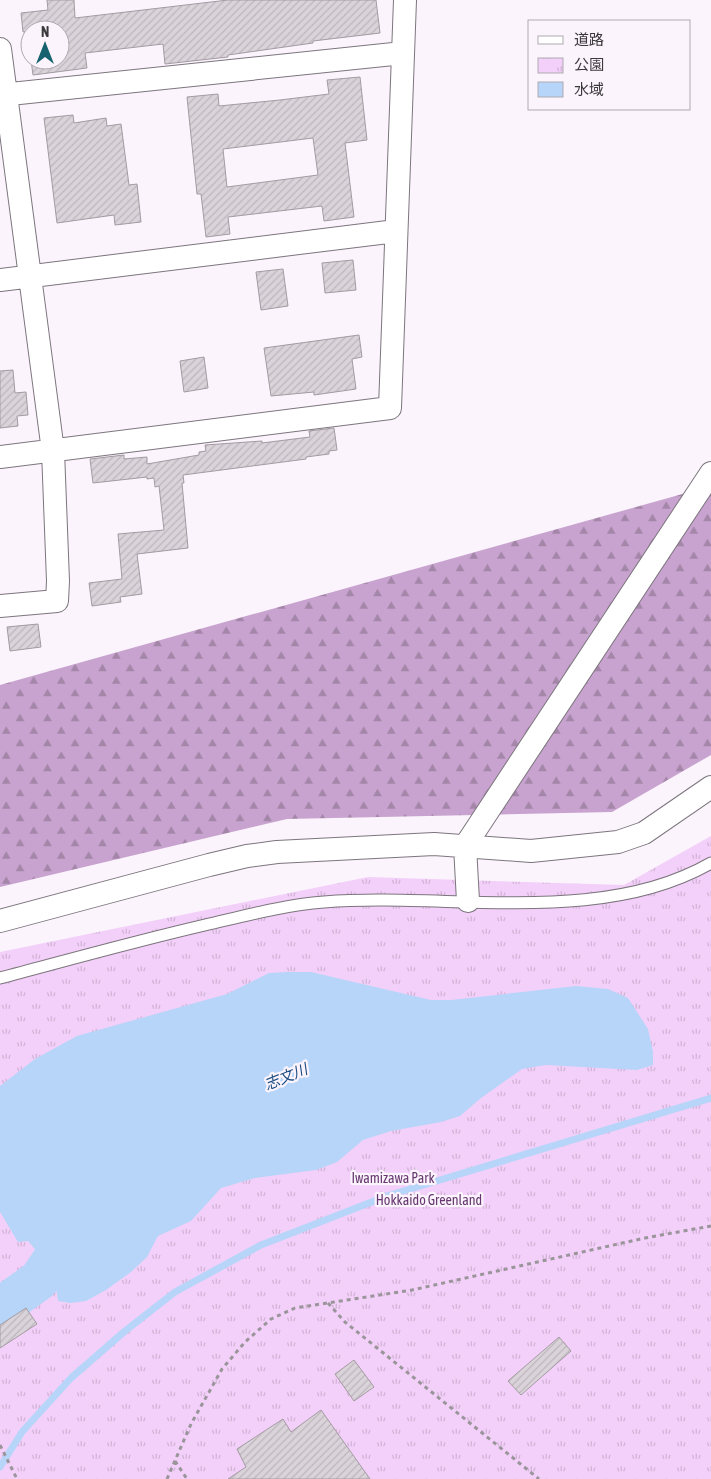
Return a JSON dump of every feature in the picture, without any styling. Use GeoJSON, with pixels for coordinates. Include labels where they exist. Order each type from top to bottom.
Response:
{"type":"FeatureCollection","features":[{"type":"Feature","properties":{"kind":"street"},"geometry":{"type":"LineString","coordinates":[[0,457],[390,408],[405,0]]}},
{"type":"Feature","properties":{"kind":"street"},"geometry":{"type":"LineString","coordinates":[[0,49],[3,94],[53,451],[58,582],[57,601],[0,606]]}},
{"type":"Feature","properties":{"kind":"street"},"geometry":{"type":"LineString","coordinates":[[3,94],[403,53]]}},
{"type":"Feature","properties":{"kind":"street"},"geometry":{"type":"LineString","coordinates":[[0,280],[396,231]]}},
{"type":"Feature","properties":{"kind":"street"},"geometry":{"type":"LineString","coordinates":[[468,901],[465,846],[711,473]]}},
{"type":"Feature","properties":{"kind":"street"},"geometry":{"type":"LineString","coordinates":[[0,921],[247,856],[277,852],[434,844],[531,851],[618,842],[644,834],[711,787]]}},
{"type":"Feature","properties":{"kind":"lane"},"geometry":{"type":"LineString","coordinates":[[0,978],[137,941],[275,910],[323,902],[388,900],[553,903],[632,894],[668,883],[711,863]]}},
{"type":"Feature","properties":{"kind":"path"},"geometry":{"type":"LineString","coordinates":[[167,1479],[191,1424],[222,1369],[245,1342],[270,1319],[295,1308],[412,1290],[635,1240],[711,1226]]}},
{"type":"Feature","properties":{"kind":"path"},"geometry":{"type":"LineString","coordinates":[[328,1302],[345,1322],[539,1479]]}},
{"type":"Feature","properties":{"kind":"path"},"geometry":{"type":"LineString","coordinates":[[0,1446],[17,1479]]}},
{"type":"Feature","properties":{"kind":"path"},"geometry":{"type":"LineString","coordinates":[[175,1460],[187,1479]]}},
{"type":"Feature","properties":{"kind":"green space"},"geometry":{"type":"Polygon","coordinates":[[[711,486],[711,755],[612,812],[287,819],[0,887],[0,685],[711,486]]]}},
{"type":"Feature","properties":{"kind":"green space","name":"Hokkaido Greenland"},"geometry":{"type":"Polygon","coordinates":[[[711,836],[711,1479],[0,1479],[0,952],[368,877],[624,885],[711,836]]]}},
{"type":"Feature","properties":{"kind":"water"},"geometry":{"type":"Polygon","coordinates":[[[311,972],[431,1000],[451,1000],[576,986],[608,989],[628,998],[648,1029],[653,1052],[653,1065],[637,1070],[546,1065],[522,1069],[481,1098],[460,1116],[441,1122],[391,1131],[363,1140],[337,1162],[316,1170],[255,1178],[221,1188],[191,1221],[158,1236],[147,1257],[131,1272],[106,1290],[86,1301],[70,1303],[58,1301],[56,1287],[43,1292],[33,1263],[39,1254],[28,1241],[18,1242],[0,1212],[0,1086],[35,1059],[77,1036],[227,994],[269,973],[311,972]]]}},
{"type":"Feature","properties":{"kind":"building"},"geometry":{"type":"Polygon","coordinates":[[[47,0],[74,0],[75,18],[228,0],[376,0],[380,33],[313,41],[313,43],[228,55],[228,57],[165,64],[163,44],[85,53],[87,68],[33,75],[32,70],[70,70],[70,20],[22,20],[21,13],[48,10],[47,0]]]}},
{"type":"Feature","properties":{"kind":"building"},"geometry":{"type":"Polygon","coordinates":[[[360,77],[367,140],[345,143],[354,217],[324,221],[322,206],[228,217],[230,234],[206,237],[201,194],[197,194],[187,97],[218,94],[219,106],[280,100],[329,94],[327,80],[360,77]],[[313,138],[223,149],[227,187],[318,175],[313,138]]]}},
{"type":"Feature","properties":{"kind":"building"},"geometry":{"type":"Polygon","coordinates":[[[73,115],[74,123],[106,118],[107,126],[121,124],[129,185],[137,184],[141,222],[115,225],[114,215],[57,223],[44,118],[73,115]]]}},
{"type":"Feature","properties":{"kind":"building"},"geometry":{"type":"Polygon","coordinates":[[[353,260],[356,290],[325,293],[322,263],[353,260]]]}},
{"type":"Feature","properties":{"kind":"building"},"geometry":{"type":"Polygon","coordinates":[[[283,269],[288,306],[261,310],[256,272],[283,269]]]}},
{"type":"Feature","properties":{"kind":"building"},"geometry":{"type":"Polygon","coordinates":[[[359,335],[362,357],[352,359],[356,389],[314,395],[314,392],[271,396],[264,348],[359,335]]]}},
{"type":"Feature","properties":{"kind":"building"},"geometry":{"type":"Polygon","coordinates":[[[204,357],[208,388],[184,392],[180,361],[204,357]]]}},
{"type":"Feature","properties":{"kind":"building"},"geometry":{"type":"Polygon","coordinates":[[[13,370],[15,393],[26,392],[28,415],[17,416],[18,426],[0,428],[0,371],[13,370]]]}},
{"type":"Feature","properties":{"kind":"building"},"geometry":{"type":"Polygon","coordinates":[[[334,428],[337,450],[329,451],[329,454],[306,457],[306,459],[183,475],[184,483],[182,483],[188,548],[137,554],[142,594],[120,597],[121,602],[92,606],[89,583],[122,579],[118,534],[164,530],[159,486],[155,487],[154,478],[147,479],[147,477],[93,483],[90,459],[124,455],[124,459],[147,457],[147,464],[199,455],[199,452],[206,451],[205,445],[262,441],[262,443],[310,437],[309,431],[334,428]]]}},
{"type":"Feature","properties":{"kind":"building"},"geometry":{"type":"Polygon","coordinates":[[[38,624],[41,647],[10,651],[7,627],[38,624]]]}},
{"type":"Feature","properties":{"kind":"building"},"geometry":{"type":"Polygon","coordinates":[[[26,1308],[37,1324],[0,1348],[0,1325],[26,1308]]]}},
{"type":"Feature","properties":{"kind":"building"},"geometry":{"type":"Polygon","coordinates":[[[559,1337],[571,1351],[521,1395],[508,1381],[559,1337]]]}},
{"type":"Feature","properties":{"kind":"building"},"geometry":{"type":"Polygon","coordinates":[[[354,1360],[374,1387],[354,1401],[335,1374],[354,1360]]]}},
{"type":"Feature","properties":{"kind":"building"},"geometry":{"type":"Polygon","coordinates":[[[321,1410],[370,1479],[228,1479],[246,1467],[237,1449],[283,1419],[291,1432],[321,1410]]]}},
{"type":"Feature","properties":{"kind":"waterway"},"geometry":{"type":"LineString","coordinates":[[0,1467],[22,1432],[71,1378],[125,1331],[175,1292],[261,1245],[387,1196],[711,1098]]}},
{"type":"Feature","properties":{"kind":"waterway","name":"志文川"},"geometry":{"type":"LineString","coordinates":[[0,1308],[39,1280],[71,1233]]}},
{"type":"Feature","properties":{"kind":"park label","name":"Iwamizawa Park"},"geometry":{"type":"Point","coordinates":[393,1178]}}]}
